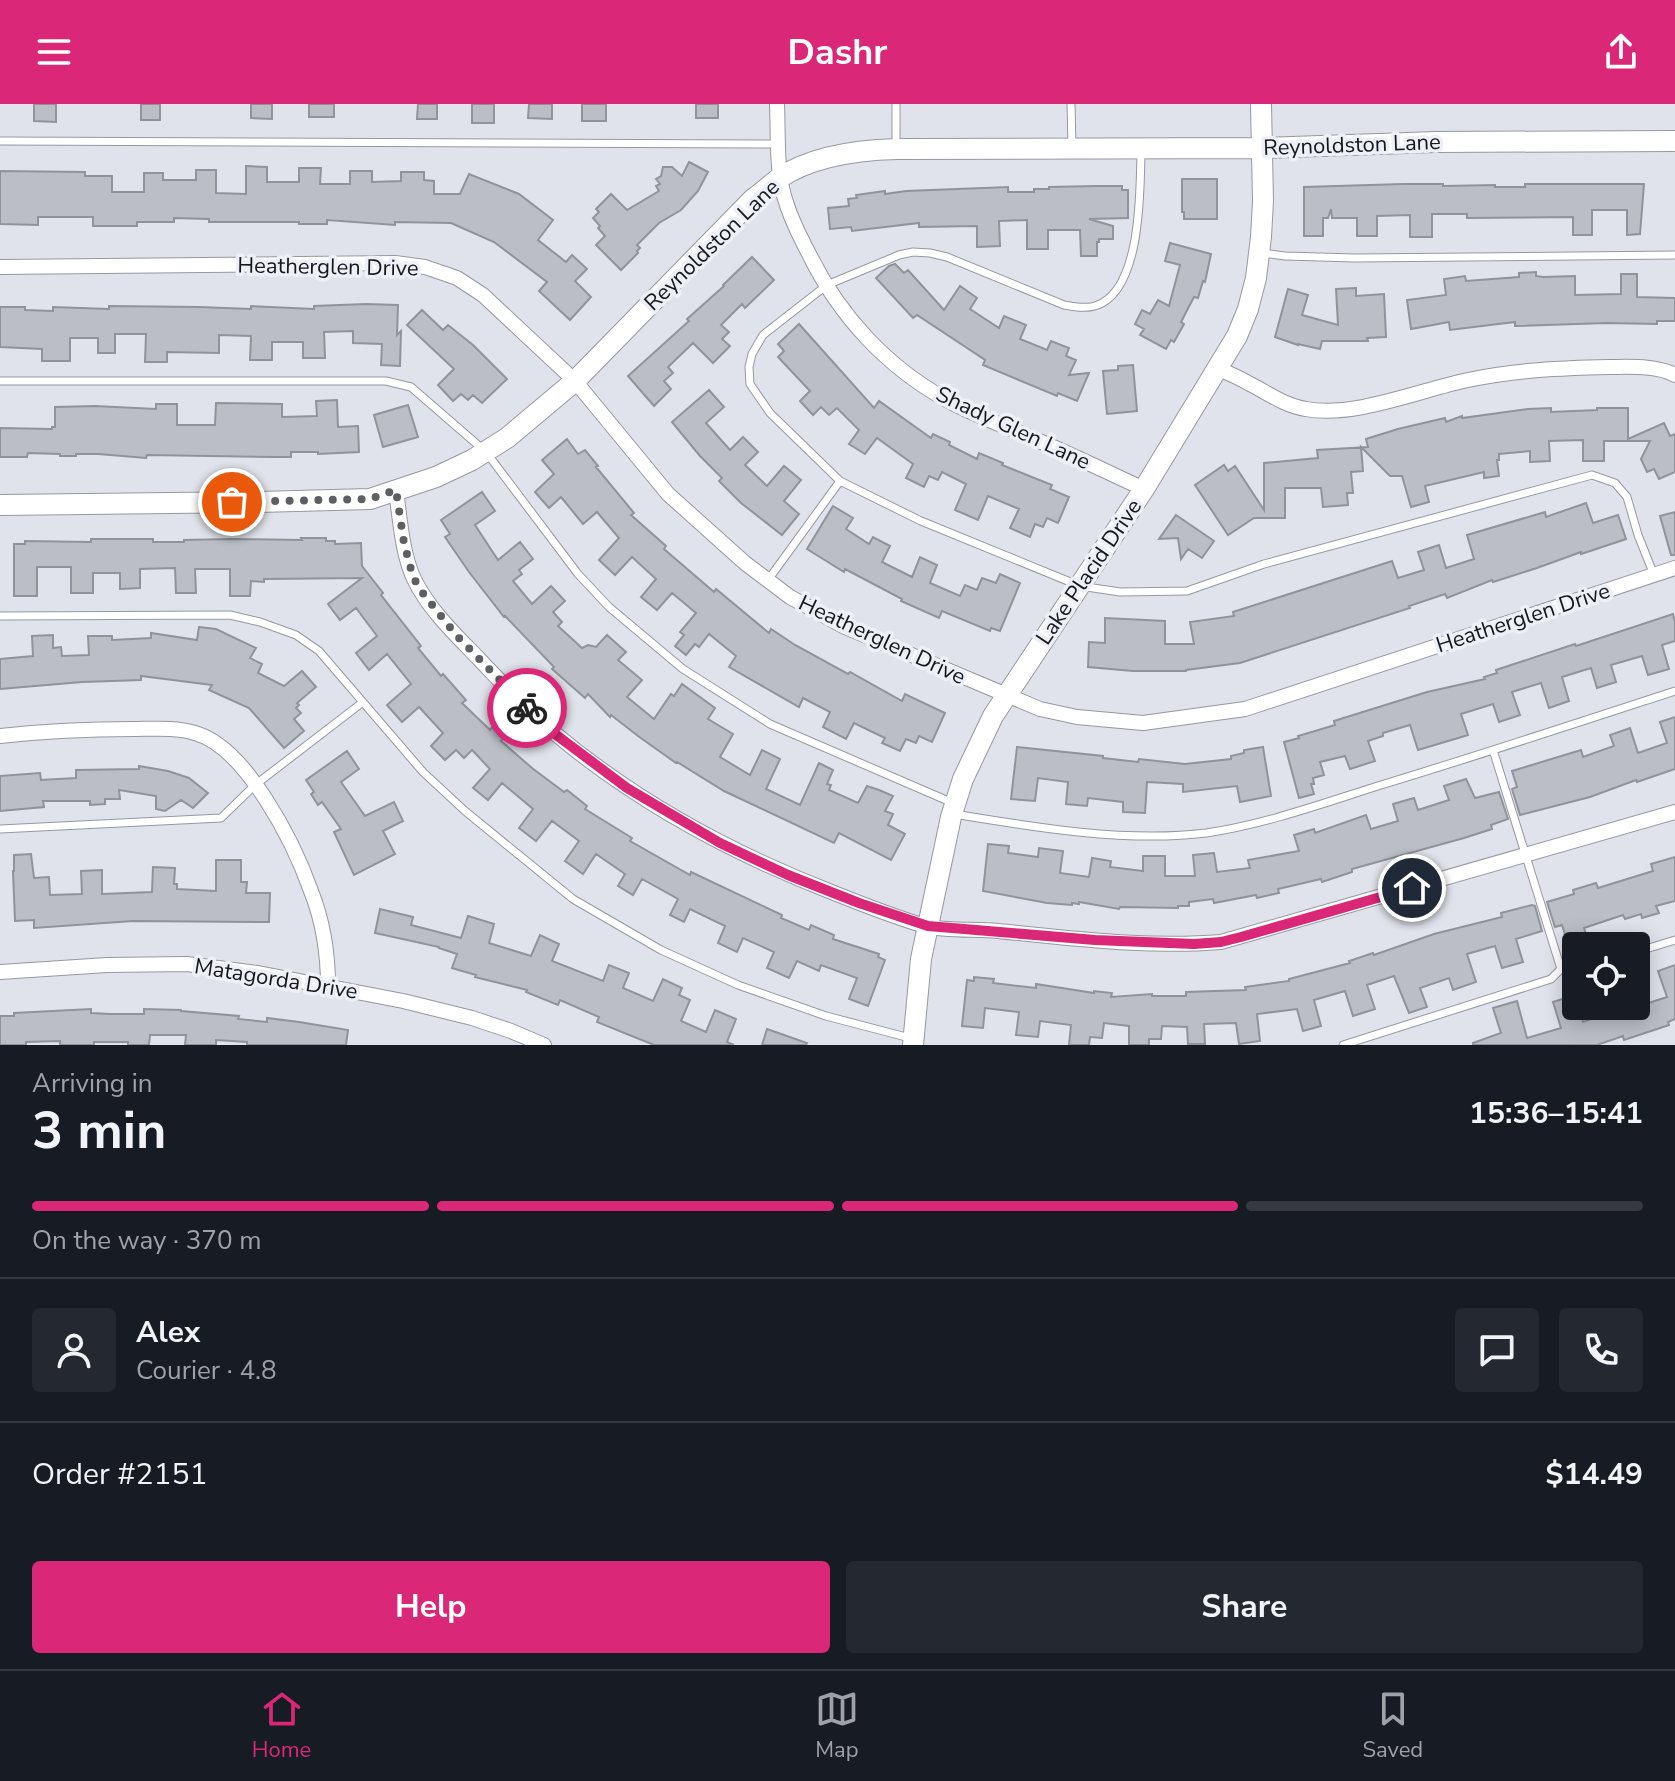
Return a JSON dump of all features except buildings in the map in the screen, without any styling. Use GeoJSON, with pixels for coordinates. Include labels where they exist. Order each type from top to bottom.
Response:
{"type":"FeatureCollection","features":[{"type":"Feature","properties":{"kind":"street","name":"Shady Glen Lane"},"geometry":{"type":"LineString","coordinates":[[777,104],[780,177],[797,230],[827,285],[855,326],[880,353],[917,382],[947,400],[1144,489]]}},
{"type":"Feature","properties":{"kind":"street","name":"Lake Placid Drive"},"geometry":{"type":"LineString","coordinates":[[913,1042],[921,959],[938,870],[963,779],[993,716],[1144,489],[1237,336],[1248,309],[1256,278],[1263,201],[1261,104]]}},
{"type":"Feature","properties":{"kind":"street","name":"Reynoldston Lane"},"geometry":{"type":"LineString","coordinates":[[0,505],[370,499],[436,477],[472,460],[507,438],[575,381],[753,199],[780,177],[811,163],[844,154],[897,149],[1261,148],[1436,142],[1675,141]]}},
{"type":"Feature","properties":{"kind":"street","name":"Heatherglen Drive"},"geometry":{"type":"LineString","coordinates":[[0,267],[395,263],[425,267],[457,278],[483,295],[518,325],[575,381],[668,494],[790,597],[845,627],[1006,697],[1065,714],[1143,723],[1245,709],[1675,568]]}},
{"type":"Feature","properties":{"kind":"street"},"geometry":{"type":"LineString","coordinates":[[1217,368],[1277,399],[1304,409],[1329,411],[1469,379],[1523,372],[1620,367],[1647,368],[1675,375]]}},
{"type":"Feature","properties":{"kind":"street"},"geometry":{"type":"LineString","coordinates":[[396,490],[404,543],[413,577],[422,592],[467,646],[551,731],[627,788],[720,843],[788,875],[928,926],[1095,940],[1194,944],[1221,942],[1675,812]]}},
{"type":"Feature","properties":{"kind":"street"},"geometry":{"type":"LineString","coordinates":[[0,736],[92,729],[181,730],[198,733],[214,742],[243,767],[288,840],[311,890],[326,948],[328,986]]}},
{"type":"Feature","properties":{"kind":"street","name":"Matagorda Drive"},"geometry":{"type":"LineString","coordinates":[[0,972],[107,965],[187,964],[258,973],[403,1001],[472,1018],[544,1045]]}},
{"type":"Feature","properties":{"kind":"lane"},"geometry":{"type":"LineString","coordinates":[[896,104],[897,149]]}},
{"type":"Feature","properties":{"kind":"lane"},"geometry":{"type":"LineString","coordinates":[[1071,104],[1072,149]]}},
{"type":"Feature","properties":{"kind":"lane"},"geometry":{"type":"LineString","coordinates":[[0,141],[779,144]]}},
{"type":"Feature","properties":{"kind":"lane"},"geometry":{"type":"LineString","coordinates":[[1141,149],[1139,212],[1131,254],[1122,282],[1111,296],[1097,306],[1082,308],[1064,305],[947,257],[913,252],[899,255],[827,285],[763,335],[752,354],[750,384],[770,413],[840,481],[921,521],[1080,586],[1120,592],[1187,591],[1264,564],[1592,475],[1615,483],[1627,497],[1654,575]]}},
{"type":"Feature","properties":{"kind":"lane"},"geometry":{"type":"LineString","coordinates":[[1259,252],[1355,258],[1675,255]]}},
{"type":"Feature","properties":{"kind":"lane"},"geometry":{"type":"LineString","coordinates":[[0,381],[386,381],[411,387],[486,452],[578,574],[609,607],[683,669],[770,724],[953,809],[1065,830],[1146,836],[1205,833],[1266,822],[1675,691]]}},
{"type":"Feature","properties":{"kind":"lane"},"geometry":{"type":"LineString","coordinates":[[768,580],[840,481]]}},
{"type":"Feature","properties":{"kind":"lane"},"geometry":{"type":"LineString","coordinates":[[0,616],[230,615],[296,635],[319,651],[423,772],[465,811],[573,899],[661,950],[738,985],[913,1042]]}},
{"type":"Feature","properties":{"kind":"lane"},"geometry":{"type":"LineString","coordinates":[[0,829],[221,818],[255,785],[363,702]]}},
{"type":"Feature","properties":{"kind":"lane"},"geometry":{"type":"LineString","coordinates":[[1343,1045],[1551,979],[1561,969],[1493,750]]}},
{"type":"Feature","properties":{"kind":"lane"},"geometry":{"type":"LineString","coordinates":[[1650,948],[1675,940]]}},
{"type":"Feature","properties":{"kind":"way so far"},"geometry":{"type":"LineString","coordinates":[[232,502],[370,499],[396,490],[404,543],[413,577],[422,592],[456,635],[527,708]]}},
{"type":"Feature","properties":{"kind":"route"},"geometry":{"type":"LineString","coordinates":[[527,708],[551,731],[627,788],[720,843],[788,875],[928,926],[1095,940],[1194,944],[1221,942],[1412,888]]}}]}
